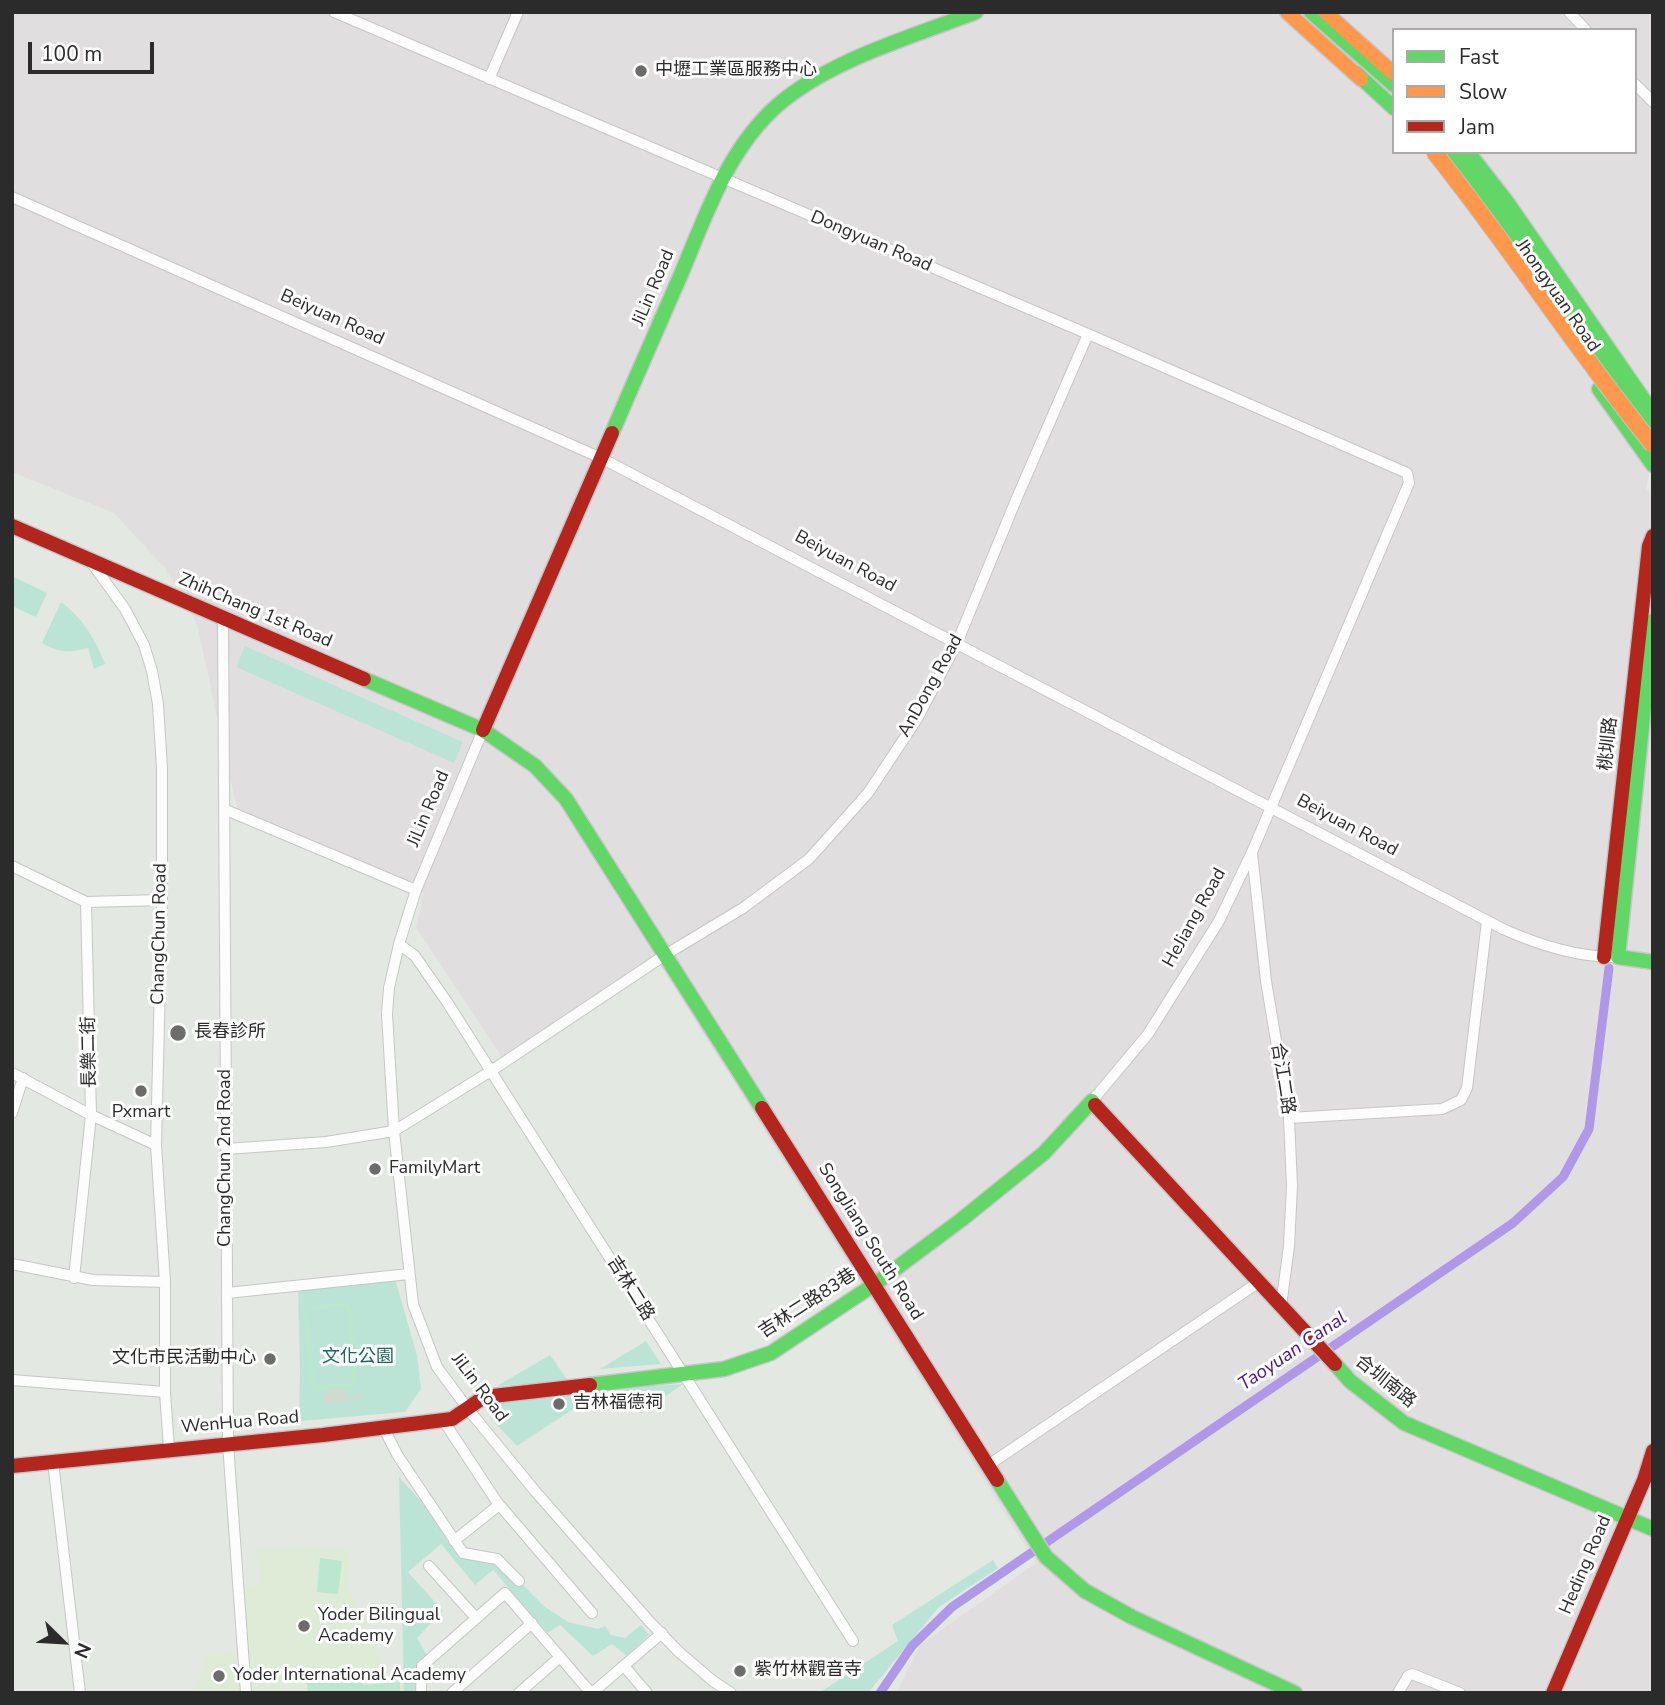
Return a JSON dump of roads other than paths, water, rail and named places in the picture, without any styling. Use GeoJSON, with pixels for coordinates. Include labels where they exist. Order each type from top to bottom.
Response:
{"type":"FeatureCollection","features":[{"type":"Feature","properties":{"kind":"main road","name":"JiLin Road"},"geometry":{"type":"LineString","coordinates":[[483,730],[722,179],[741,147],[761,120],[812,80],[976,12]]}},
{"type":"Feature","properties":{"kind":"main road"},"geometry":{"type":"LineString","coordinates":[[1278,12],[1306,18],[1392,114]]}},
{"type":"Feature","properties":{"kind":"main road"},"geometry":{"type":"LineString","coordinates":[[1287,12],[1306,18],[1392,83]]}},
{"type":"Feature","properties":{"kind":"main road"},"geometry":{"type":"LineString","coordinates":[[1325,12],[1392,72]]}},
{"type":"Feature","properties":{"kind":"main road"},"geometry":{"type":"LineString","coordinates":[[1356,73],[1392,106]]}},
{"type":"Feature","properties":{"kind":"main road","name":"Jhongyuan Road"},"geometry":{"type":"LineString","coordinates":[[1428,154],[1489,231],[1653,465]]}},
{"type":"Feature","properties":{"kind":"main road"},"geometry":{"type":"LineString","coordinates":[[1436,154],[1528,275],[1628,416],[1653,445]]}},
{"type":"Feature","properties":{"kind":"main road"},"geometry":{"type":"LineString","coordinates":[[1456,154],[1634,404],[1653,426]]}},
{"type":"Feature","properties":{"kind":"main road","name":"Jhongyuan Road"},"geometry":{"type":"LineString","coordinates":[[1470,154],[1507,202],[1653,413]]}},
{"type":"Feature","properties":{"kind":"main road"},"geometry":{"type":"LineString","coordinates":[[1594,383],[1653,440]]}},
{"type":"Feature","properties":{"kind":"main road","name":"ZhihChang 1st Road"},"geometry":{"type":"LineString","coordinates":[[12,526],[483,730]]}},
{"type":"Feature","properties":{"kind":"main road","name":"桃圳路"},"geometry":{"type":"LineString","coordinates":[[1611,957],[1649,545],[1653,536]]}},
{"type":"Feature","properties":{"kind":"main road","name":"桃圳路"},"geometry":{"type":"LineString","coordinates":[[1611,957],[1653,621]]}},
{"type":"Feature","properties":{"kind":"main road","name":"SongJiang South Road"},"geometry":{"type":"LineString","coordinates":[[483,730],[535,766],[566,799],[1046,1557],[1085,1591],[1132,1617],[1295,1693]]}},
{"type":"Feature","properties":{"kind":"main road","name":"Beiyuan Road"},"geometry":{"type":"LineString","coordinates":[[1611,957],[1653,962]]}},
{"type":"Feature","properties":{"kind":"main road","name":"合圳南路"},"geometry":{"type":"LineString","coordinates":[[1092,1101],[1350,1381],[1404,1423],[1653,1529]]}},
{"type":"Feature","properties":{"kind":"main road","name":"HeJiang Road"},"geometry":{"type":"LineString","coordinates":[[874,1284],[961,1220],[1044,1153],[1092,1101]]}},
{"type":"Feature","properties":{"kind":"main road","name":"吉林二路83巷"},"geometry":{"type":"LineString","coordinates":[[468,1409],[484,1396],[724,1369],[754,1360],[771,1353],[874,1284]]}},
{"type":"Feature","properties":{"kind":"main road","name":"WenHua Road"},"geometry":{"type":"LineString","coordinates":[[12,1466],[452,1419],[468,1409]]}},
{"type":"Feature","properties":{"kind":"main road","name":"Heding Road"},"geometry":{"type":"LineString","coordinates":[[1553,1693],[1644,1480],[1653,1451]]}},
{"type":"Feature","properties":{"kind":"street","name":"Dongyuan Road"},"geometry":{"type":"LineString","coordinates":[[334,12],[1407,473]]}},
{"type":"Feature","properties":{"kind":"street"},"geometry":{"type":"LineString","coordinates":[[489,79],[518,12]]}},
{"type":"Feature","properties":{"kind":"street"},"geometry":{"type":"LineString","coordinates":[[1569,12],[1584,28]]}},
{"type":"Feature","properties":{"kind":"street"},"geometry":{"type":"LineString","coordinates":[[1637,87],[1653,102]]}},
{"type":"Feature","properties":{"kind":"street","name":"Beiyuan Road"},"geometry":{"type":"LineString","coordinates":[[12,197],[601,458],[1487,921],[1531,941],[1558,949],[1611,957]]}},
{"type":"Feature","properties":{"kind":"street","name":"AnDong Road"},"geometry":{"type":"LineString","coordinates":[[394,1131],[491,1071],[665,955],[743,908],[816,851],[868,793],[917,719],[957,643],[1088,334]]}},
{"type":"Feature","properties":{"kind":"street","name":"HeJiang Road"},"geometry":{"type":"LineString","coordinates":[[1092,1101],[1148,1034],[1219,921],[1252,852],[1409,483],[1407,473]]}},
{"type":"Feature","properties":{"kind":"street","name":"ChangChun Road"},"geometry":{"type":"LineString","coordinates":[[91,562],[125,609],[144,645],[158,704],[162,769],[162,900],[156,1146],[165,1282],[165,1392],[169,1450]]}},
{"type":"Feature","properties":{"kind":"street","name":"ChangChun 2nd Road"},"geometry":{"type":"LineString","coordinates":[[223,619],[228,1444],[246,1693]]}},
{"type":"Feature","properties":{"kind":"street","name":"JiLin Road"},"geometry":{"type":"LineString","coordinates":[[483,730],[416,890],[389,988],[387,1014],[394,1131],[413,1304],[437,1367],[468,1409],[535,1491],[662,1633],[696,1667],[730,1693]]}},
{"type":"Feature","properties":{"kind":"street"},"geometry":{"type":"LineString","coordinates":[[226,810],[416,890]]}},
{"type":"Feature","properties":{"kind":"street","name":"合江二路"},"geometry":{"type":"LineString","coordinates":[[1252,852],[1266,981],[1289,1118],[1292,1186],[1289,1246],[1281,1306]]}},
{"type":"Feature","properties":{"kind":"street"},"geometry":{"type":"LineString","coordinates":[[12,866],[86,901],[162,900]]}},
{"type":"Feature","properties":{"kind":"street","name":"長樂二街"},"geometry":{"type":"LineString","coordinates":[[75,1278],[91,1115],[86,901]]}},
{"type":"Feature","properties":{"kind":"street"},"geometry":{"type":"LineString","coordinates":[[1289,1118],[1442,1109],[1461,1100],[1467,1088],[1487,921]]}},
{"type":"Feature","properties":{"kind":"street","name":"吉林二路"},"geometry":{"type":"LineString","coordinates":[[399,944],[415,956],[491,1071],[853,1641]]}},
{"type":"Feature","properties":{"kind":"street"},"geometry":{"type":"LineString","coordinates":[[12,1073],[156,1146]]}},
{"type":"Feature","properties":{"kind":"street"},"geometry":{"type":"LineString","coordinates":[[12,1113],[23,1078]]}},
{"type":"Feature","properties":{"kind":"street"},"geometry":{"type":"LineString","coordinates":[[226,1149],[326,1142],[394,1131]]}},
{"type":"Feature","properties":{"kind":"street"},"geometry":{"type":"LineString","coordinates":[[12,1264],[75,1278],[165,1282]]}},
{"type":"Feature","properties":{"kind":"street"},"geometry":{"type":"LineString","coordinates":[[227,1293],[409,1274]]}},
{"type":"Feature","properties":{"kind":"street"},"geometry":{"type":"LineString","coordinates":[[987,1466],[1259,1282]]}},
{"type":"Feature","properties":{"kind":"street"},"geometry":{"type":"LineString","coordinates":[[12,1380],[165,1392]]}},
{"type":"Feature","properties":{"kind":"street"},"geometry":{"type":"LineString","coordinates":[[443,1420],[499,1505],[592,1613]]}},
{"type":"Feature","properties":{"kind":"street"},"geometry":{"type":"LineString","coordinates":[[383,1427],[398,1456],[463,1553],[497,1559],[519,1581]]}},
{"type":"Feature","properties":{"kind":"street"},"geometry":{"type":"LineString","coordinates":[[53,1462],[80,1693]]}},
{"type":"Feature","properties":{"kind":"street"},"geometry":{"type":"LineString","coordinates":[[454,1541],[499,1505]]}},
{"type":"Feature","properties":{"kind":"street"},"geometry":{"type":"LineString","coordinates":[[429,1566],[476,1618]]}},
{"type":"Feature","properties":{"kind":"street"},"geometry":{"type":"LineString","coordinates":[[421,1693],[422,1666],[505,1593],[592,1693],[662,1633]]}},
{"type":"Feature","properties":{"kind":"street"},"geometry":{"type":"LineString","coordinates":[[452,1693],[532,1623]]}},
{"type":"Feature","properties":{"kind":"street"},"geometry":{"type":"LineString","coordinates":[[519,1693],[560,1657]]}},
{"type":"Feature","properties":{"kind":"street"},"geometry":{"type":"LineString","coordinates":[[624,1666],[648,1693]]}},
{"type":"Feature","properties":{"kind":"street"},"geometry":{"type":"LineString","coordinates":[[1398,1693],[1412,1674],[1460,1693]]}},
{"type":"Feature","properties":{"kind":"waterway","name":"Taoyuan Canal"},"geometry":{"type":"LineString","coordinates":[[880,1693],[912,1646],[952,1607],[1513,1223],[1563,1177],[1589,1129],[1609,968]]}},
{"type":"Feature","properties":{"kind":"place","name":"中壢工業區服務中心"},"geometry":{"type":"Point","coordinates":[641,71]}},
{"type":"Feature","properties":{"kind":"place","name":"長春診所"},"geometry":{"type":"Point","coordinates":[178,1033]}},
{"type":"Feature","properties":{"kind":"place","name":"Pxmart"},"geometry":{"type":"Point","coordinates":[141,1091]}},
{"type":"Feature","properties":{"kind":"place","name":"FamilyMart"},"geometry":{"type":"Point","coordinates":[375,1169]}},
{"type":"Feature","properties":{"kind":"place","name":"文化市民活動中心"},"geometry":{"type":"Point","coordinates":[270,1359]}},
{"type":"Feature","properties":{"kind":"place","name":"吉林福德祠"},"geometry":{"type":"Point","coordinates":[559,1404]}},
{"type":"Feature","properties":{"kind":"place","name":"Yoder Bilingual Academy"},"geometry":{"type":"Point","coordinates":[304,1626]}},
{"type":"Feature","properties":{"kind":"place","name":"紫竹林觀音寺"},"geometry":{"type":"Point","coordinates":[740,1671]}},
{"type":"Feature","properties":{"kind":"place","name":"Yoder International Academy"},"geometry":{"type":"Point","coordinates":[219,1676]}},
{"type":"Feature","properties":{"kind":"park label","name":"文化公園"},"geometry":{"type":"Point","coordinates":[358,1358]}}]}
